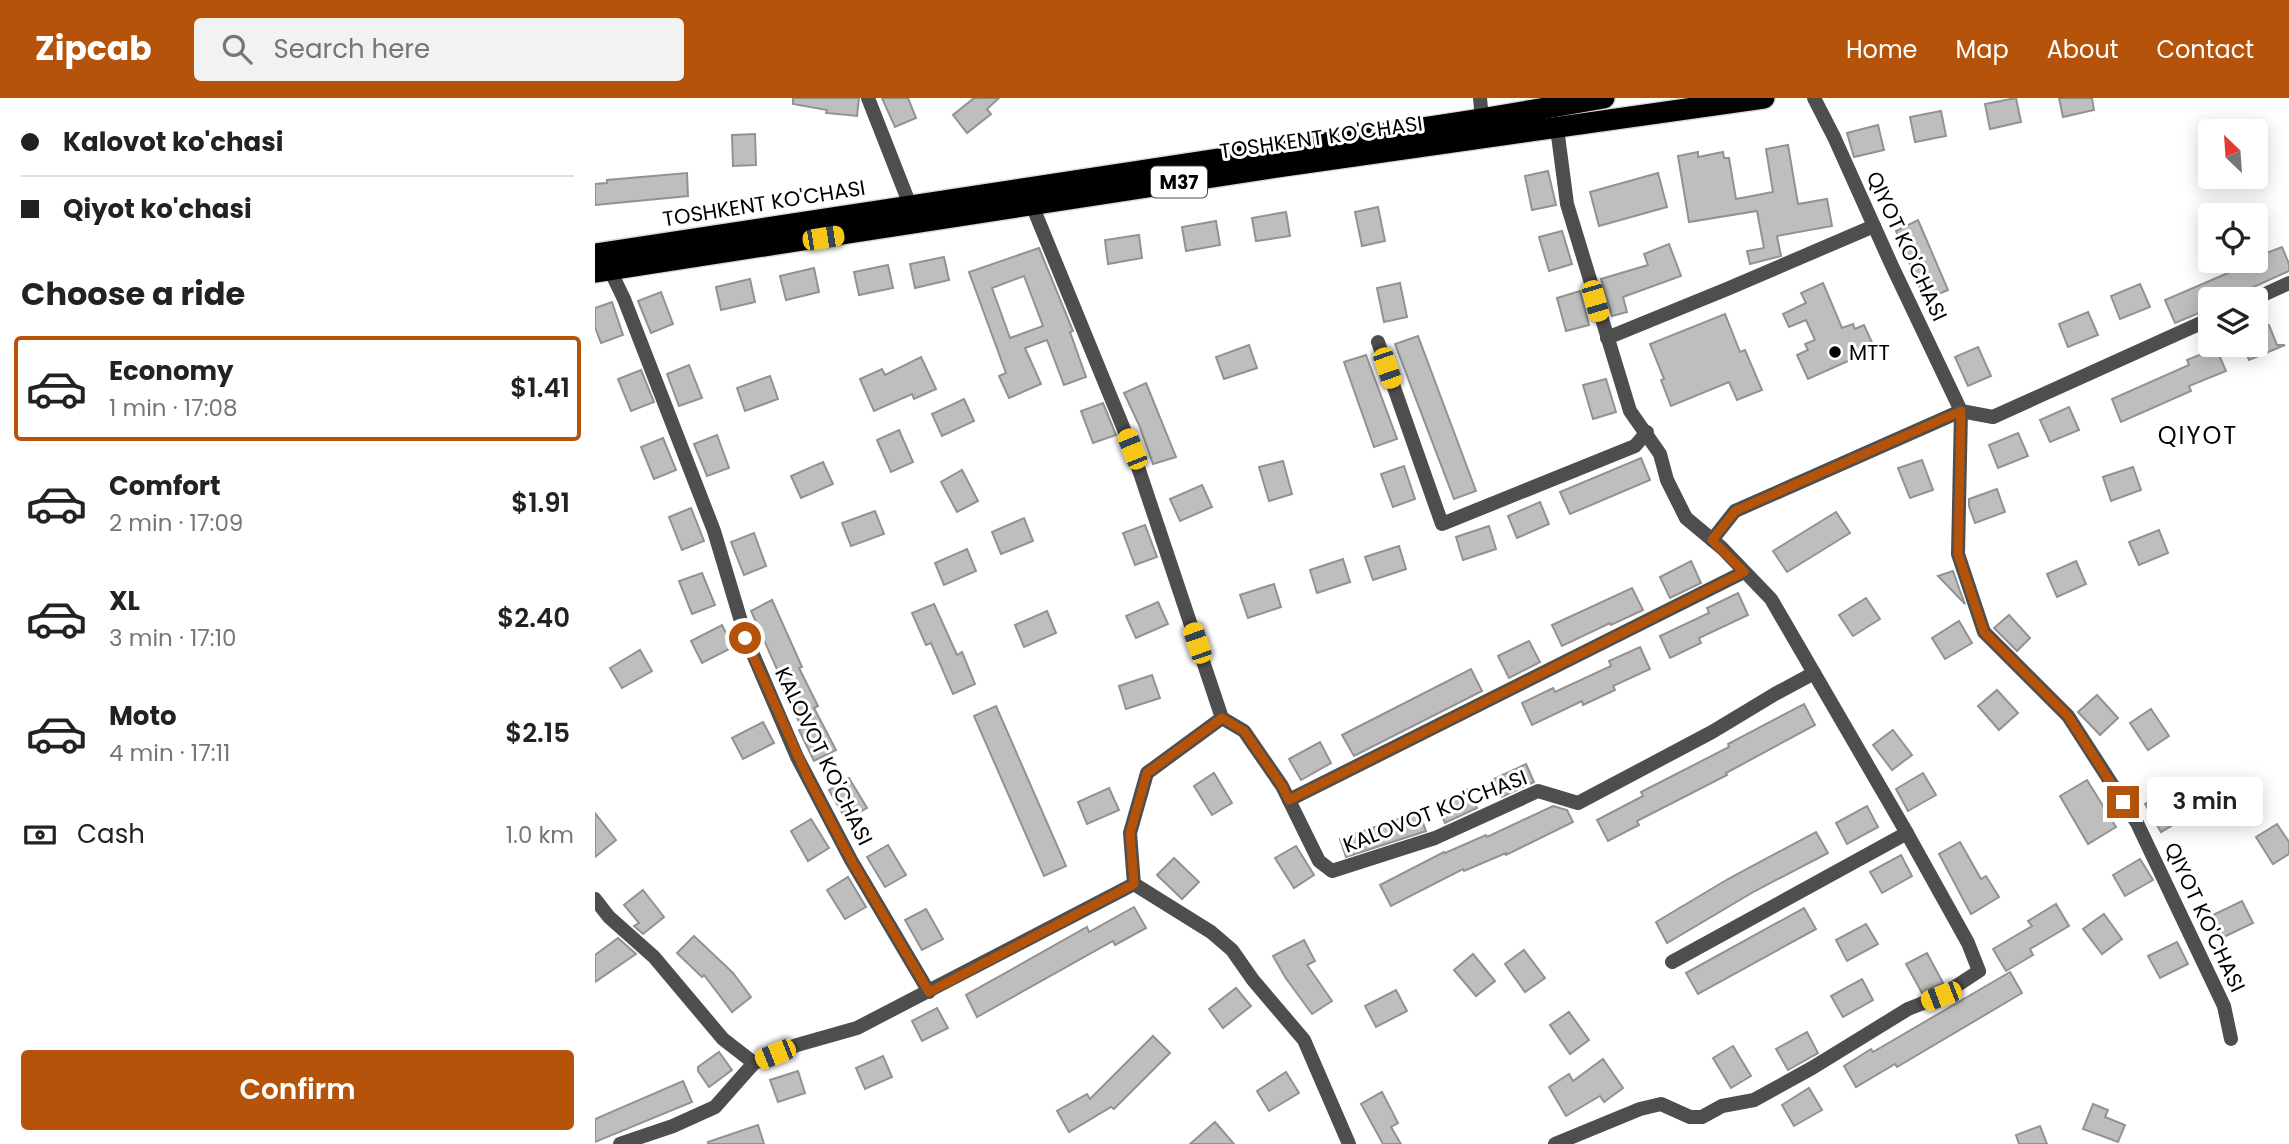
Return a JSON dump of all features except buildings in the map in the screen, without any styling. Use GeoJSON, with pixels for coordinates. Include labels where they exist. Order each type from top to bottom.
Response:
{"type":"FeatureCollection","features":[{"type":"Feature","properties":{"kind":"highway","name":"TOSHKENT KO'CHASI"},"geometry":{"type":"LineString","coordinates":[[595,254],[910,205],[1481,108],[1604,98]]}},
{"type":"Feature","properties":{"kind":"highway","name":"TOSHKENT KO'CHASI"},"geometry":{"type":"LineString","coordinates":[[603,271],[1764,98]]}},
{"type":"Feature","properties":{"kind":"street"},"geometry":{"type":"LineString","coordinates":[[868,98],[910,205]]}},
{"type":"Feature","properties":{"kind":"street","name":"QIYOT KO'CHASI"},"geometry":{"type":"LineString","coordinates":[[1814,98],[1835,137],[1961,411],[1958,554],[1984,632],[2068,716],[2137,823],[2224,1006],[2231,1038]]}},
{"type":"Feature","properties":{"kind":"street"},"geometry":{"type":"LineString","coordinates":[[1555,1144],[1640,1109],[1661,1104],[1690,1117],[1702,1117],[1722,1105],[1754,1100],[1812,1068],[1907,1009],[1941,996],[1979,971],[1968,943],[1907,832],[1771,599],[1686,518],[1667,480],[1660,454],[1630,411],[1567,204],[1557,128]]}},
{"type":"Feature","properties":{"kind":"street"},"geometry":{"type":"LineString","coordinates":[[1032,205],[1132,449],[1222,718],[1147,773],[1130,833],[1134,884]]}},
{"type":"Feature","properties":{"kind":"street"},"geometry":{"type":"LineString","coordinates":[[1607,338],[1874,226]]}},
{"type":"Feature","properties":{"kind":"street","name":"KALOVOT KO'CHASI"},"geometry":{"type":"LineString","coordinates":[[603,271],[624,299],[714,531],[745,638],[797,757],[851,860],[929,992]]}},
{"type":"Feature","properties":{"kind":"street"},"geometry":{"type":"LineString","coordinates":[[2268,293],[2289,283]]}},
{"type":"Feature","properties":{"kind":"street"},"geometry":{"type":"LineString","coordinates":[[1712,540],[1735,511],[1961,411],[1993,417],[2198,324]]}},
{"type":"Feature","properties":{"kind":"street"},"geometry":{"type":"LineString","coordinates":[[1378,342],[1442,524],[1635,446],[1647,432]]}},
{"type":"Feature","properties":{"kind":"street"},"geometry":{"type":"LineString","coordinates":[[1289,800],[1744,572]]}},
{"type":"Feature","properties":{"kind":"street","name":"KALOVOT KO'CHASI"},"geometry":{"type":"LineString","coordinates":[[1222,718],[1244,731],[1282,786],[1319,860],[1332,871],[1435,838],[1538,791],[1578,803],[1712,732],[1814,673]]}},
{"type":"Feature","properties":{"kind":"street"},"geometry":{"type":"LineString","coordinates":[[1672,962],[1907,832]]}},
{"type":"Feature","properties":{"kind":"street"},"geometry":{"type":"LineString","coordinates":[[620,1144],[656,1138],[715,1107],[754,1063],[797,1045],[857,1028],[1134,884]]}},
{"type":"Feature","properties":{"kind":"street"},"geometry":{"type":"LineString","coordinates":[[1134,884],[1211,932],[1232,950],[1253,981],[1304,1040],[1349,1144]]}},
{"type":"Feature","properties":{"kind":"street"},"geometry":{"type":"LineString","coordinates":[[595,899],[609,917],[654,957],[723,1039],[754,1063]]}},
{"type":"Feature","properties":{"kind":"place","name":"MTT"},"geometry":{"type":"Point","coordinates":[1835,352]}},
{"type":"Feature","properties":{"kind":"district","name":"QIYOT"},"geometry":{"type":"Point","coordinates":[2198,435]}},
{"type":"Feature","properties":{"kind":"route"},"geometry":{"type":"LineString","coordinates":[[745,638],[797,757],[851,860],[929,992],[1134,884],[1130,833],[1147,773],[1222,718],[1244,731],[1289,800],[1364,760],[1744,572],[1712,540],[1735,511],[1961,411],[1958,554],[1984,632],[2068,716],[2123,802]]}}]}
